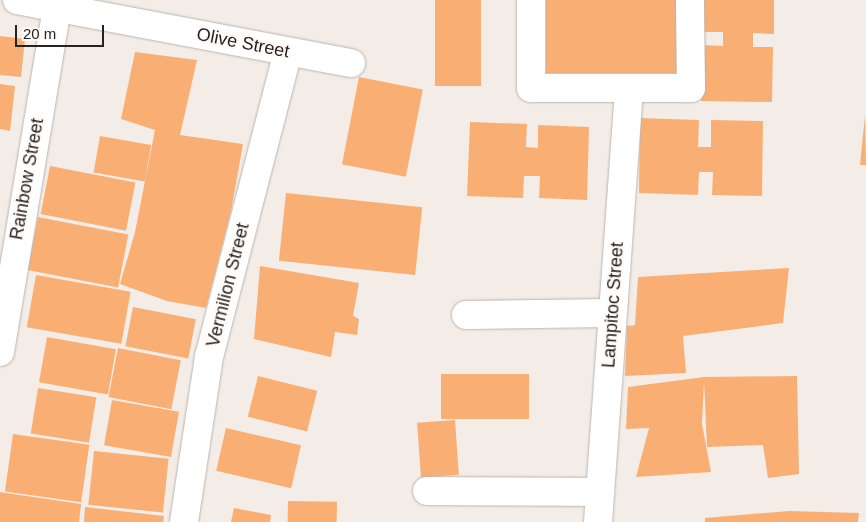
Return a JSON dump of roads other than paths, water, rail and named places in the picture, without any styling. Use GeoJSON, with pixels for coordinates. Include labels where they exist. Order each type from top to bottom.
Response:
{"type":"FeatureCollection","features":[{"type":"Feature","properties":{"kind":"street","name":"Olive Street"},"geometry":{"type":"LineString","coordinates":[[17,0],[58,3],[288,52],[352,63]]}},
{"type":"Feature","properties":{"kind":"street"},"geometry":{"type":"LineString","coordinates":[[531,0],[531,88],[691,88],[690,0]]}},
{"type":"Feature","properties":{"kind":"street","name":"Rainbow Street"},"geometry":{"type":"LineString","coordinates":[[0,352],[10,221],[58,3]]}},
{"type":"Feature","properties":{"kind":"street","name":"Vermilion Street"},"geometry":{"type":"LineString","coordinates":[[184,522],[209,357],[288,52]]}},
{"type":"Feature","properties":{"kind":"street","name":"Lampitoc Street"},"geometry":{"type":"LineString","coordinates":[[598,522],[628,88]]}},
{"type":"Feature","properties":{"kind":"street"},"geometry":{"type":"LineString","coordinates":[[466,315],[612,313]]}},
{"type":"Feature","properties":{"kind":"street"},"geometry":{"type":"LineString","coordinates":[[427,490],[600,492]]}}]}
